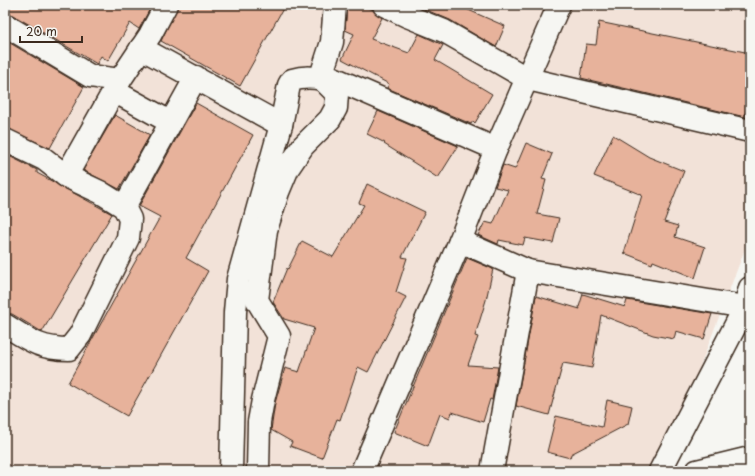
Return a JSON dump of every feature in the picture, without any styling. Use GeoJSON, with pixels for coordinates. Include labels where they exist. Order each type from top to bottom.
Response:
{"type":"FeatureCollection","features":[{"type":"Feature","properties":{"kind":"street"},"geometry":{"type":"LineString","coordinates":[[66,176],[117,85],[166,5]]}},
{"type":"Feature","properties":{"kind":"street"},"geometry":{"type":"LineString","coordinates":[[322,76],[332,42],[335,5]]}},
{"type":"Feature","properties":{"kind":"street"},"geometry":{"type":"LineString","coordinates":[[384,5],[444,31],[528,80],[750,131]]}},
{"type":"Feature","properties":{"kind":"street"},"geometry":{"type":"LineString","coordinates":[[362,471],[460,241],[496,150],[528,80],[559,5]]}},
{"type":"Feature","properties":{"kind":"street"},"geometry":{"type":"LineString","coordinates":[[5,25],[90,76],[117,85],[170,122]]}},
{"type":"Feature","properties":{"kind":"street"},"geometry":{"type":"LineString","coordinates":[[141,48],[281,125]]}},
{"type":"Feature","properties":{"kind":"street"},"geometry":{"type":"LineString","coordinates":[[258,471],[262,400],[279,336],[257,300],[266,230],[278,192],[288,168],[303,146],[330,119],[336,108],[337,94],[322,76]]}},
{"type":"Feature","properties":{"kind":"street"},"geometry":{"type":"LineString","coordinates":[[230,471],[234,312],[238,279],[281,125],[289,84],[292,80],[322,76],[496,150]]}},
{"type":"Feature","properties":{"kind":"street"},"geometry":{"type":"LineString","coordinates":[[124,207],[196,77]]}},
{"type":"Feature","properties":{"kind":"street"},"geometry":{"type":"LineString","coordinates":[[5,140],[44,159],[66,176],[100,192],[124,207],[130,220],[128,238],[80,336],[69,349],[52,349],[35,344],[5,326]]}},
{"type":"Feature","properties":{"kind":"street"},"geometry":{"type":"LineString","coordinates":[[460,241],[528,271],[747,298],[660,471]]}},
{"type":"Feature","properties":{"kind":"street"},"geometry":{"type":"LineString","coordinates":[[492,471],[528,271]]}},
{"type":"Feature","properties":{"kind":"street"},"geometry":{"type":"LineString","coordinates":[[697,471],[750,458]]}},
{"type":"Feature","properties":{"kind":"shaded area"},"geometry":{"type":"Polygon","coordinates":[[[5,5],[750,5],[750,236],[660,471],[5,471],[5,5]]]}},
{"type":"Feature","properties":{"kind":"building"},"geometry":{"type":"Polygon","coordinates":[[[5,5],[152,5],[139,29],[130,23],[108,61],[101,56],[97,64],[11,14],[5,13],[5,5]]]}},
{"type":"Feature","properties":{"kind":"building"},"geometry":{"type":"Polygon","coordinates":[[[178,5],[285,5],[240,86],[161,41],[178,5]]]}},
{"type":"Feature","properties":{"kind":"building"},"geometry":{"type":"Polygon","coordinates":[[[347,5],[362,5],[373,10],[382,18],[371,39],[409,53],[419,34],[443,45],[435,60],[492,94],[475,123],[473,121],[471,124],[387,88],[389,84],[342,59],[354,34],[345,30],[347,5]]]}},
{"type":"Feature","properties":{"kind":"building"},"geometry":{"type":"Polygon","coordinates":[[[425,5],[457,5],[505,26],[496,47],[450,20],[424,9],[425,5]]]}},
{"type":"Feature","properties":{"kind":"building"},"geometry":{"type":"Polygon","coordinates":[[[599,22],[750,53],[750,89],[745,117],[581,78],[586,44],[596,45],[599,22]]]}},
{"type":"Feature","properties":{"kind":"building"},"geometry":{"type":"Polygon","coordinates":[[[5,40],[84,87],[50,148],[5,128],[5,40]]]}},
{"type":"Feature","properties":{"kind":"building"},"geometry":{"type":"Polygon","coordinates":[[[196,103],[253,135],[186,258],[208,271],[127,416],[68,383],[160,217],[139,206],[196,103]]]}},
{"type":"Feature","properties":{"kind":"building"},"geometry":{"type":"Polygon","coordinates":[[[378,111],[458,146],[438,178],[384,144],[385,143],[367,134],[378,111]]]}},
{"type":"Feature","properties":{"kind":"building"},"geometry":{"type":"Polygon","coordinates":[[[115,115],[150,135],[119,189],[83,170],[115,115]]]}},
{"type":"Feature","properties":{"kind":"building"},"geometry":{"type":"Polygon","coordinates":[[[613,135],[649,157],[684,171],[664,222],[678,226],[675,237],[705,247],[695,278],[653,261],[652,264],[624,253],[642,195],[594,176],[613,135]]]}},
{"type":"Feature","properties":{"kind":"building"},"geometry":{"type":"Polygon","coordinates":[[[526,143],[552,154],[542,179],[546,180],[537,214],[559,218],[553,243],[525,238],[523,245],[499,240],[498,244],[478,235],[485,222],[493,224],[508,190],[495,187],[503,165],[515,169],[526,143]]]}},
{"type":"Feature","properties":{"kind":"building"},"geometry":{"type":"Polygon","coordinates":[[[5,154],[37,170],[37,173],[112,214],[42,332],[12,314],[5,313],[5,154]]]}},
{"type":"Feature","properties":{"kind":"building"},"geometry":{"type":"Polygon","coordinates":[[[367,184],[425,212],[402,257],[407,258],[396,292],[406,297],[368,372],[358,367],[340,420],[337,419],[322,458],[290,446],[292,442],[271,430],[275,403],[285,368],[299,372],[314,328],[284,319],[273,302],[287,268],[288,269],[302,241],[333,257],[364,205],[359,203],[367,184]]]}},
{"type":"Feature","properties":{"kind":"building"},"geometry":{"type":"Polygon","coordinates":[[[467,258],[493,269],[486,300],[475,336],[478,337],[468,365],[498,367],[492,400],[490,399],[483,422],[452,412],[450,418],[440,414],[428,446],[394,432],[467,258]]]}},
{"type":"Feature","properties":{"kind":"building"},"geometry":{"type":"Polygon","coordinates":[[[583,294],[625,307],[627,300],[712,314],[704,339],[676,331],[674,339],[653,335],[601,315],[592,368],[563,363],[549,415],[516,406],[536,296],[580,309],[579,307],[583,294]]]}},
{"type":"Feature","properties":{"kind":"building"},"geometry":{"type":"Polygon","coordinates":[[[607,400],[632,406],[628,424],[571,454],[570,458],[547,452],[556,416],[602,427],[607,400]]]}}]}
